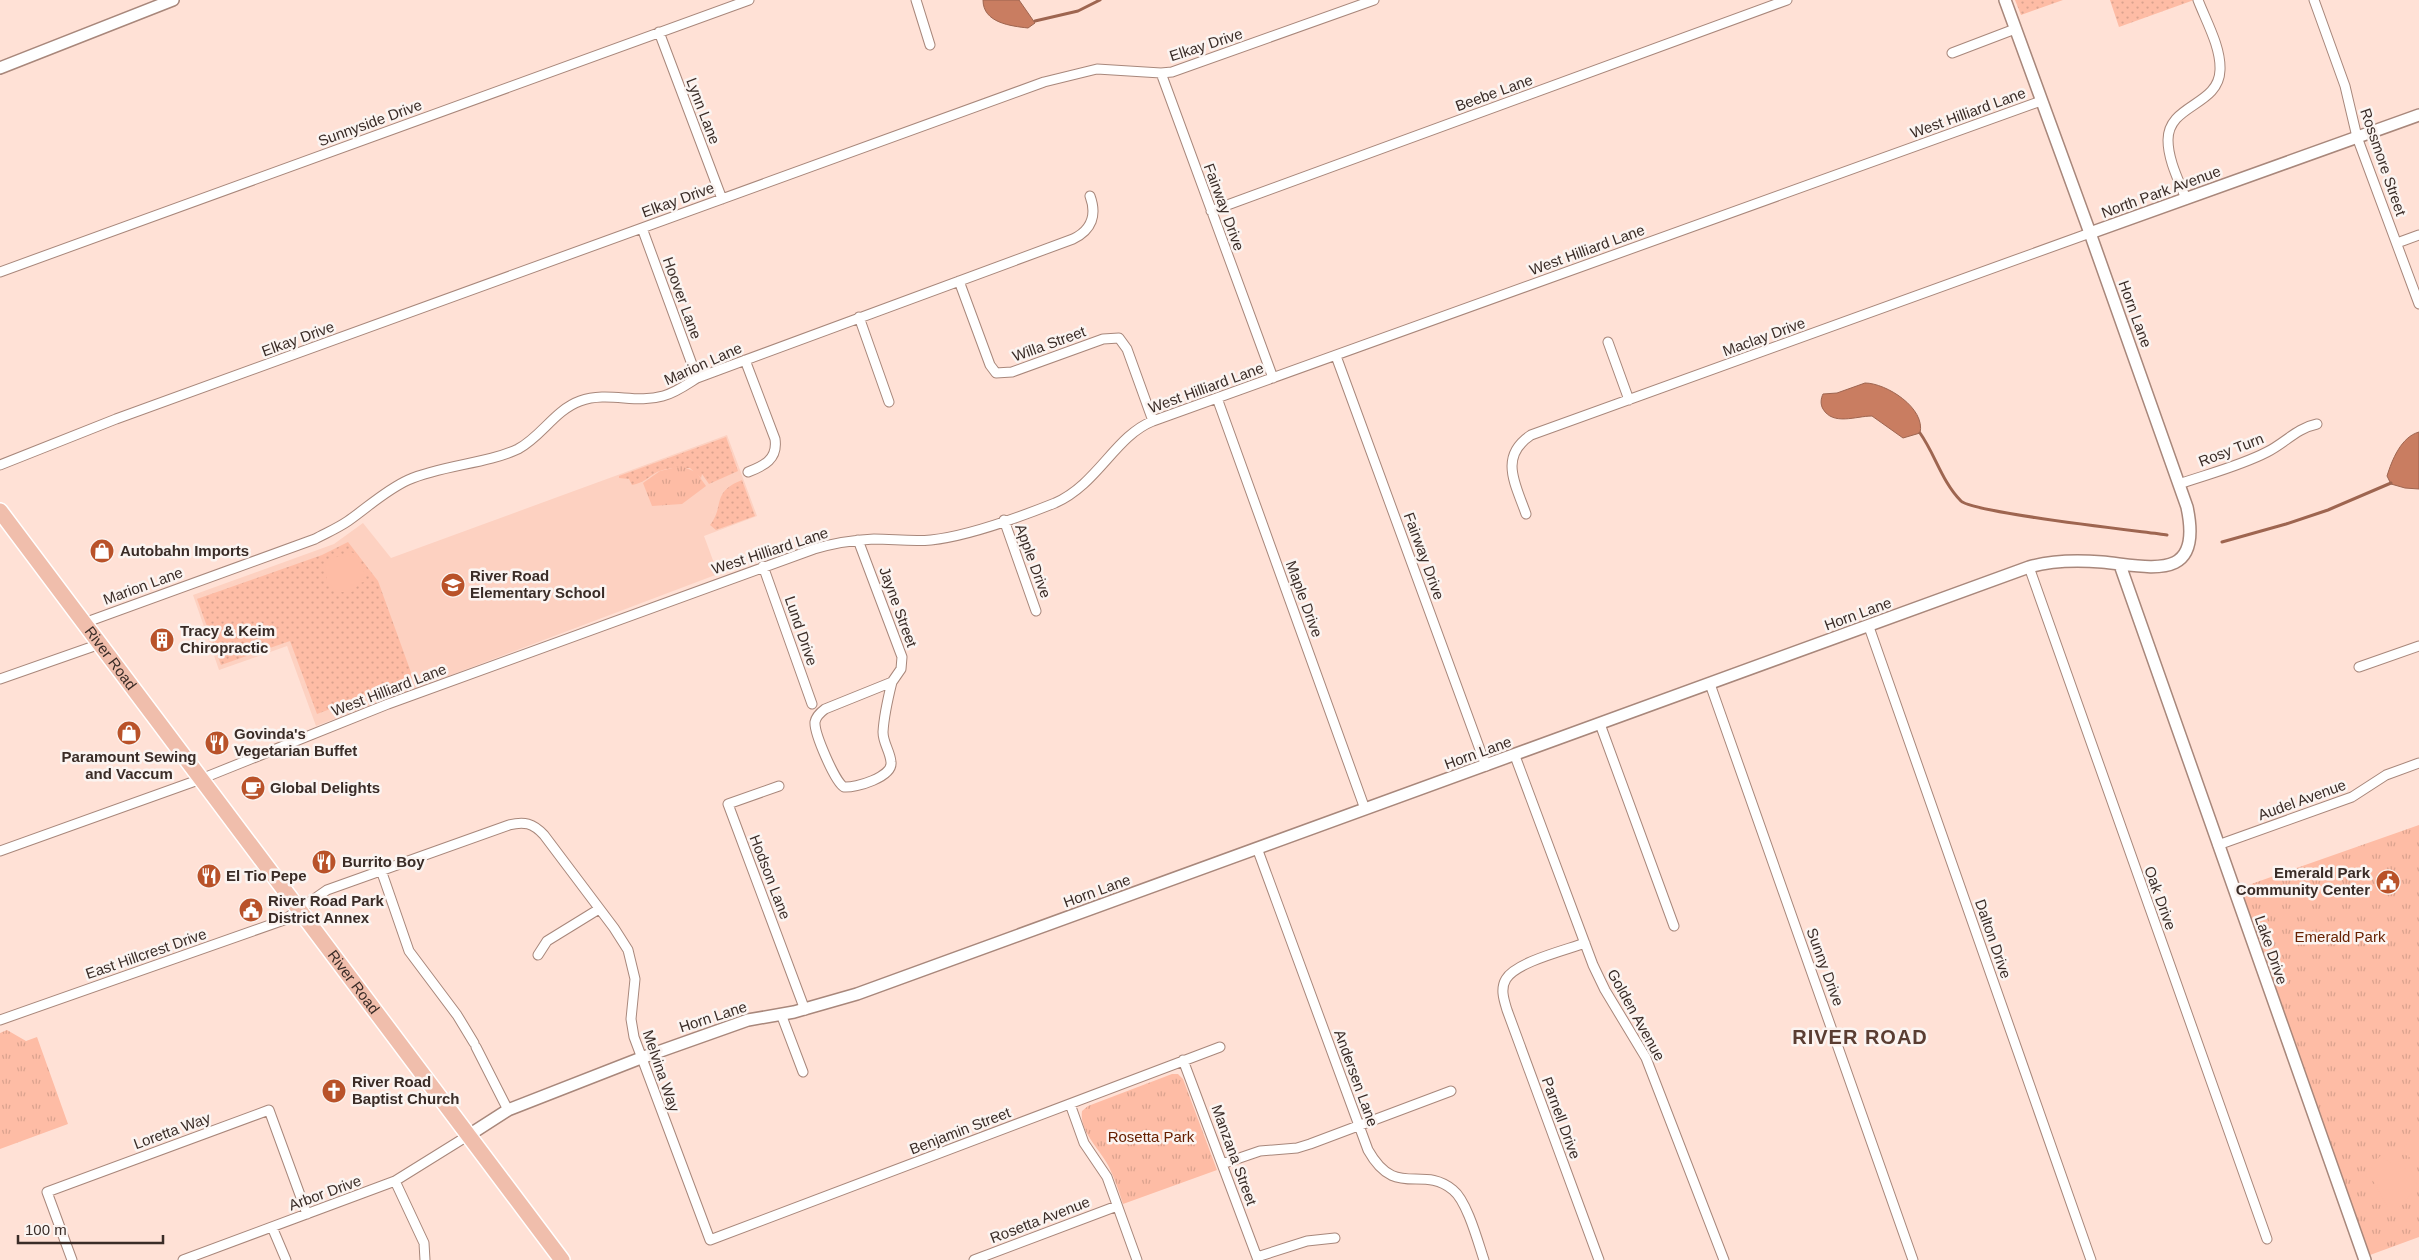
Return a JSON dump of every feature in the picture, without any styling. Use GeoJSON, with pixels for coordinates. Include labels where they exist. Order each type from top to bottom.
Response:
{"type":"FeatureCollection","features":[{"type":"Feature","properties":{"kind":"main road","name":"River Road"},"geometry":{"type":"LineString","coordinates":[[0,511],[562,1260]]}},
{"type":"Feature","properties":{"kind":"street"},"geometry":{"type":"LineString","coordinates":[[0,68],[172,0]]}},
{"type":"Feature","properties":{"kind":"street","name":"Sunnyside Drive"},"geometry":{"type":"LineString","coordinates":[[0,272],[749,0]]}},
{"type":"Feature","properties":{"kind":"street"},"geometry":{"type":"LineString","coordinates":[[916,0],[930,45]]}},
{"type":"Feature","properties":{"kind":"street","name":"Elkay Drive"},"geometry":{"type":"LineString","coordinates":[[0,464],[116,419],[1059,77],[1097,69],[1161,73],[1189,67],[1374,0]]}},
{"type":"Feature","properties":{"kind":"street","name":"Beebe Lane"},"geometry":{"type":"LineString","coordinates":[[1211,211],[1787,0]]}},
{"type":"Feature","properties":{"kind":"street","name":"North Park Avenue"},"geometry":{"type":"LineString","coordinates":[[2005,0],[2090,234],[2419,115]]}},
{"type":"Feature","properties":{"kind":"street"},"geometry":{"type":"LineString","coordinates":[[2186,199],[2170,156],[2168,132],[2176,117],[2210,93],[2215,87],[2220,71],[2218,53],[2198,0]]}},
{"type":"Feature","properties":{"kind":"street","name":"Rossmore Street"},"geometry":{"type":"LineString","coordinates":[[2314,0],[2345,86],[2357,137],[2419,304]]}},
{"type":"Feature","properties":{"kind":"street"},"geometry":{"type":"LineString","coordinates":[[1952,53],[2015,29]]}},
{"type":"Feature","properties":{"kind":"street","name":"Lynn Lane"},"geometry":{"type":"LineString","coordinates":[[659,32],[722,199]]}},
{"type":"Feature","properties":{"kind":"street","name":"Fairway Drive"},"geometry":{"type":"LineString","coordinates":[[1161,73],[1273,378]]}},
{"type":"Feature","properties":{"kind":"street","name":"West Hilliard Lane"},"geometry":{"type":"LineString","coordinates":[[0,851],[201,779],[371,711],[763,566],[814,549],[858,540],[930,540],[946,538],[1054,503],[1074,492],[1095,475],[1132,434],[1153,421],[2041,101]]}},
{"type":"Feature","properties":{"kind":"street","name":"Marion Lane"},"geometry":{"type":"LineString","coordinates":[[84,623],[315,539],[347,522],[381,495],[408,480],[433,471],[515,450],[530,442],[563,412],[580,401],[601,397],[647,398],[664,396],[697,378],[1080,236],[1093,219],[1094,212],[1090,196]]}},
{"type":"Feature","properties":{"kind":"street","name":"Hoover Lane"},"geometry":{"type":"LineString","coordinates":[[642,228],[697,378]]}},
{"type":"Feature","properties":{"kind":"street","name":"Maclay Drive"},"geometry":{"type":"LineString","coordinates":[[1526,514],[1511,470],[1512,460],[1519,446],[1532,435],[2090,234]]}},
{"type":"Feature","properties":{"kind":"street","name":"Horn Lane"},"geometry":{"type":"LineString","coordinates":[[469,1135],[508,1110],[641,1058],[748,1020],[805,1010],[857,994],[1515,756],[2029,567],[2058,561],[2090,561],[2154,567],[2169,565],[2178,561],[2186,553],[2190,529],[2187,507],[2090,234]]}},
{"type":"Feature","properties":{"kind":"street"},"geometry":{"type":"LineString","coordinates":[[2397,243],[2419,236]]}},
{"type":"Feature","properties":{"kind":"street","name":"Willa Street"},"geometry":{"type":"LineString","coordinates":[[959,281],[995,376],[1012,372],[1103,339],[1114,337],[1121,340]]}},
{"type":"Feature","properties":{"kind":"street"},"geometry":{"type":"LineString","coordinates":[[859,317],[889,402]]}},
{"type":"Feature","properties":{"kind":"street"},"geometry":{"type":"LineString","coordinates":[[1128,332],[1121,340],[1127,350],[1153,421]]}},
{"type":"Feature","properties":{"kind":"street"},"geometry":{"type":"LineString","coordinates":[[1608,342],[1629,400]]}},
{"type":"Feature","properties":{"kind":"street","name":"Fairway Drive"},"geometry":{"type":"LineString","coordinates":[[1336,356],[1486,766]]}},
{"type":"Feature","properties":{"kind":"street"},"geometry":{"type":"LineString","coordinates":[[745,360],[775,439],[776,448],[771,460],[766,465],[748,472]]}},
{"type":"Feature","properties":{"kind":"street","name":"Maple Drive"},"geometry":{"type":"LineString","coordinates":[[1217,398],[1366,809]]}},
{"type":"Feature","properties":{"kind":"street","name":"Rosy Turn"},"geometry":{"type":"LineString","coordinates":[[2179,484],[2260,456],[2301,429],[2317,424]]}},
{"type":"Feature","properties":{"kind":"street","name":"Apple Drive"},"geometry":{"type":"LineString","coordinates":[[1004,520],[1036,611]]}},
{"type":"Feature","properties":{"kind":"street","name":"Jayne Street"},"geometry":{"type":"LineString","coordinates":[[858,540],[902,657],[901,669],[892,682],[886,705],[883,735],[892,763],[890,768],[881,777],[855,786],[844,787],[836,780],[822,744],[815,722],[817,717],[825,709],[892,682]]}},
{"type":"Feature","properties":{"kind":"street","name":"Lake Drive"},"geometry":{"type":"LineString","coordinates":[[2120,565],[2365,1260]]}},
{"type":"Feature","properties":{"kind":"street","name":"Lund Drive"},"geometry":{"type":"LineString","coordinates":[[763,566],[812,704]]}},
{"type":"Feature","properties":{"kind":"street","name":"Oak Drive"},"geometry":{"type":"LineString","coordinates":[[2029,567],[2267,1239]]}},
{"type":"Feature","properties":{"kind":"street","name":"Dalton Drive"},"geometry":{"type":"LineString","coordinates":[[1869,627],[2090,1260]]}},
{"type":"Feature","properties":{"kind":"street"},"geometry":{"type":"LineString","coordinates":[[0,679],[100,644]]}},
{"type":"Feature","properties":{"kind":"street"},"geometry":{"type":"LineString","coordinates":[[2359,667],[2419,646]]}},
{"type":"Feature","properties":{"kind":"street","name":"Sunny Drive"},"geometry":{"type":"LineString","coordinates":[[1710,684],[1913,1260]]}},
{"type":"Feature","properties":{"kind":"street"},"geometry":{"type":"LineString","coordinates":[[1600,724],[1674,926]]}},
{"type":"Feature","properties":{"kind":"street","name":"Golden Avenue"},"geometry":{"type":"LineString","coordinates":[[1515,756],[1585,943],[1605,990],[1636,1037],[1646,1058],[1724,1260]]}},
{"type":"Feature","properties":{"kind":"street","name":"Audel Avenue"},"geometry":{"type":"LineString","coordinates":[[2218,845],[2352,797],[2386,775],[2419,763]]}},
{"type":"Feature","properties":{"kind":"street","name":"Hodson Lane"},"geometry":{"type":"LineString","coordinates":[[779,786],[728,804],[805,1010]]}},
{"type":"Feature","properties":{"kind":"street","name":"East Hillcrest Drive"},"geometry":{"type":"LineString","coordinates":[[0,1020],[284,920],[327,890],[509,825],[524,822]]}},
{"type":"Feature","properties":{"kind":"street","name":"Melvina Way"},"geometry":{"type":"LineString","coordinates":[[524,822],[532,825],[544,835],[624,942],[632,959],[635,979],[631,1026],[641,1058],[710,1240]]}},
{"type":"Feature","properties":{"kind":"street","name":"Andersen Lane"},"geometry":{"type":"LineString","coordinates":[[1257,848],[1368,1150],[1381,1170],[1398,1179],[1408,1181],[1431,1180],[1454,1190],[1460,1199],[1484,1260]]}},
{"type":"Feature","properties":{"kind":"street"},"geometry":{"type":"LineString","coordinates":[[381,870],[409,951],[456,1015],[475,1045],[508,1110]]}},
{"type":"Feature","properties":{"kind":"street"},"geometry":{"type":"LineString","coordinates":[[538,956],[547,941],[599,909]]}},
{"type":"Feature","properties":{"kind":"street","name":"Parnell Drive"},"geometry":{"type":"LineString","coordinates":[[1585,943],[1522,966],[1511,973],[1504,984],[1504,997],[1507,1010],[1599,1260]]}},
{"type":"Feature","properties":{"kind":"street"},"geometry":{"type":"LineString","coordinates":[[781,1014],[803,1072]]}},
{"type":"Feature","properties":{"kind":"street","name":"Benjamin Street"},"geometry":{"type":"LineString","coordinates":[[710,1240],[1220,1047]]}},
{"type":"Feature","properties":{"kind":"street","name":"Manzana Street"},"geometry":{"type":"LineString","coordinates":[[1183,1060],[1257,1258]]}},
{"type":"Feature","properties":{"kind":"street"},"geometry":{"type":"LineString","coordinates":[[1222,1164],[1260,1151],[1297,1148],[1451,1091]]}},
{"type":"Feature","properties":{"kind":"street"},"geometry":{"type":"LineString","coordinates":[[1070,1104],[1082,1138],[1103,1169],[1137,1260]]}},
{"type":"Feature","properties":{"kind":"street","name":"Loretta Way"},"geometry":{"type":"LineString","coordinates":[[72,1260],[47,1192],[269,1110],[307,1214]]}},
{"type":"Feature","properties":{"kind":"street","name":"Arbor Drive"},"geometry":{"type":"LineString","coordinates":[[182,1260],[395,1181],[469,1135]]}},
{"type":"Feature","properties":{"kind":"street"},"geometry":{"type":"LineString","coordinates":[[395,1181],[424,1243],[425,1260]]}},
{"type":"Feature","properties":{"kind":"street","name":"Rosetta Avenue"},"geometry":{"type":"LineString","coordinates":[[974,1260],[1117,1206]]}},
{"type":"Feature","properties":{"kind":"street"},"geometry":{"type":"LineString","coordinates":[[272,1227],[286,1260]]}},
{"type":"Feature","properties":{"kind":"street"},"geometry":{"type":"LineString","coordinates":[[1257,1258],[1307,1241],[1335,1238]]}},
{"type":"Feature","properties":{"kind":"shaded area"},"geometry":{"type":"Polygon","coordinates":[[[983,0],[1019,0],[1035,23],[1028,28],[999,22],[988,14],[984,8],[983,0]]]}},
{"type":"Feature","properties":{"kind":"shaded area"},"geometry":{"type":"Polygon","coordinates":[[[1865,383],[1874,384],[1893,392],[1911,406],[1920,424],[1920,433],[1903,438],[1872,416],[1839,419],[1827,414],[1823,409],[1821,401],[1823,394],[1837,393],[1865,383]]]}},
{"type":"Feature","properties":{"kind":"shaded area"},"geometry":{"type":"Polygon","coordinates":[[[2419,432],[2419,489],[2391,484],[2387,476],[2398,450],[2407,439],[2419,432]]]}},
{"type":"Feature","properties":{"kind":"shaded area","name":"River Road Elementary School"},"geometry":{"type":"Polygon","coordinates":[[[727,435],[757,516],[704,536],[718,574],[316,726],[287,646],[219,670],[193,595],[334,544],[363,523],[391,558],[727,435]]]}},
{"type":"Feature","properties":{"kind":"green space"},"geometry":{"type":"Polygon","coordinates":[[[2015,0],[2063,0],[2021,15],[2015,0]]]}},
{"type":"Feature","properties":{"kind":"green space"},"geometry":{"type":"Polygon","coordinates":[[[2110,0],[2194,0],[2119,27],[2110,0]]]}},
{"type":"Feature","properties":{"kind":"green space"},"geometry":{"type":"Polygon","coordinates":[[[726,437],[738,471],[709,484],[702,474],[701,478],[690,468],[661,470],[643,481],[632,485],[629,479],[619,478],[619,476],[726,437]]]}},
{"type":"Feature","properties":{"kind":"green space"},"geometry":{"type":"Polygon","coordinates":[[[681,466],[696,472],[706,486],[682,504],[652,506],[643,483],[660,471],[681,466]]]}},
{"type":"Feature","properties":{"kind":"green space"},"geometry":{"type":"Polygon","coordinates":[[[742,480],[755,516],[716,530],[710,525],[717,512],[722,495],[726,489],[742,480]]]}},
{"type":"Feature","properties":{"kind":"green space"},"geometry":{"type":"Polygon","coordinates":[[[348,542],[378,581],[413,678],[317,714],[290,641],[221,665],[197,599],[322,555],[348,542]]]}},
{"type":"Feature","properties":{"kind":"green space"},"geometry":{"type":"Polygon","coordinates":[[[351,552],[358,555],[367,581],[360,583],[352,592],[338,592],[327,582],[325,561],[351,552]]]}},
{"type":"Feature","properties":{"kind":"green space","name":"Emerald Park"},"geometry":{"type":"Polygon","coordinates":[[[2419,825],[2419,1237],[2370,1255],[2240,888],[2419,825]]]}},
{"type":"Feature","properties":{"kind":"green space"},"geometry":{"type":"Polygon","coordinates":[[[7,1030],[26,1041],[37,1037],[68,1124],[0,1149],[0,1033],[7,1030]]]}},
{"type":"Feature","properties":{"kind":"green space","name":"Rosetta Park"},"geometry":{"type":"Polygon","coordinates":[[[1172,1074],[1178,1074],[1183,1079],[1217,1170],[1123,1204],[1109,1167],[1087,1133],[1082,1119],[1082,1111],[1088,1106],[1172,1074]]]}},
{"type":"Feature","properties":{"kind":"green space"},"geometry":{"type":"Polygon","coordinates":[[[2419,1124],[2419,1163],[2401,1152],[2419,1124]]]}},
{"type":"Feature","properties":{"kind":"green space"},"geometry":{"type":"Polygon","coordinates":[[[2380,1156],[2391,1163],[2411,1171],[2418,1187],[2398,1208],[2388,1208],[2374,1182],[2365,1176],[2380,1156]]]}},
{"type":"Feature","properties":{"kind":"waterway"},"geometry":{"type":"LineString","coordinates":[[1035,21],[1078,11],[1100,0]]}},
{"type":"Feature","properties":{"kind":"waterway"},"geometry":{"type":"LineString","coordinates":[[1920,433],[1954,493],[1961,501],[1972,506],[2024,516],[2167,535]]}},
{"type":"Feature","properties":{"kind":"waterway"},"geometry":{"type":"LineString","coordinates":[[2222,542],[2328,510],[2391,483]]}},
{"type":"Feature","properties":{"kind":"place","name":"Autobahn Imports"},"geometry":{"type":"Point","coordinates":[102,551]}},
{"type":"Feature","properties":{"kind":"place","name":"River Road Elementary School"},"geometry":{"type":"Point","coordinates":[453,585]}},
{"type":"Feature","properties":{"kind":"place","name":"Tracy & Keim Chiropractic"},"geometry":{"type":"Point","coordinates":[162,640]}},
{"type":"Feature","properties":{"kind":"place","name":"Paramount Sewing and Vaccum"},"geometry":{"type":"Point","coordinates":[129,733]}},
{"type":"Feature","properties":{"kind":"place","name":"Govinda's Vegetarian Buffet"},"geometry":{"type":"Point","coordinates":[217,743]}},
{"type":"Feature","properties":{"kind":"place","name":"Global Delights"},"geometry":{"type":"Point","coordinates":[253,788]}},
{"type":"Feature","properties":{"kind":"place","name":"Burrito Boy"},"geometry":{"type":"Point","coordinates":[324,862]}},
{"type":"Feature","properties":{"kind":"place","name":"El Tio Pepe"},"geometry":{"type":"Point","coordinates":[209,876]}},
{"type":"Feature","properties":{"kind":"place","name":"Emerald Park Community Center"},"geometry":{"type":"Point","coordinates":[2388,882]}},
{"type":"Feature","properties":{"kind":"place","name":"River Road Park District Annex"},"geometry":{"type":"Point","coordinates":[251,910]}},
{"type":"Feature","properties":{"kind":"place","name":"River Road Baptist Church"},"geometry":{"type":"Point","coordinates":[334,1091]}},
{"type":"Feature","properties":{"kind":"district","name":"RIVER ROAD"},"geometry":{"type":"Point","coordinates":[1860,1037]}}]}
